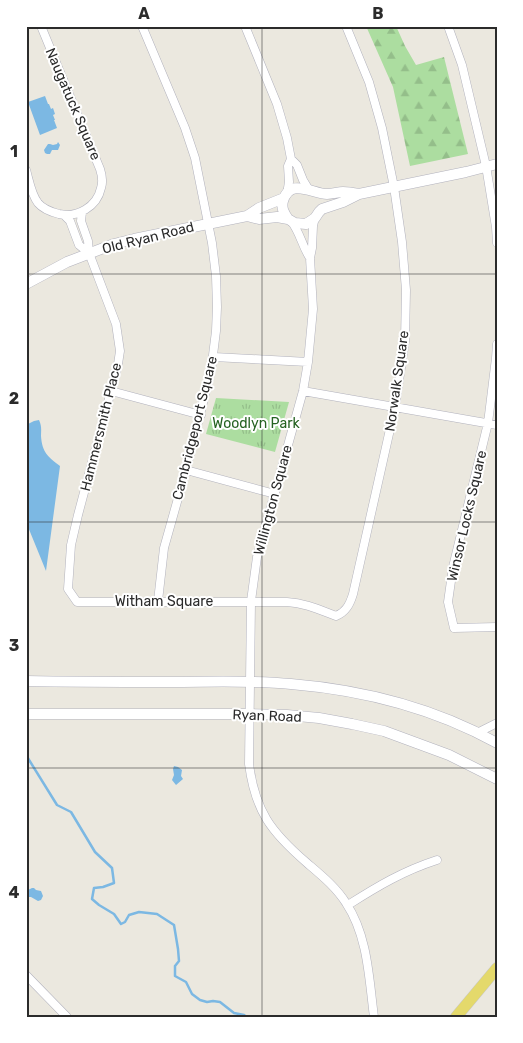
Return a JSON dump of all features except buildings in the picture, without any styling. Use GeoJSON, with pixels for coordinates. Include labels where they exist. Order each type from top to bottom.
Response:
{"type":"FeatureCollection","features":[{"type":"Feature","properties":{"kind":"main road","name":"Old Ryan Road"},"geometry":{"type":"LineString","coordinates":[[247,216],[259,219],[277,217],[295,223],[306,224],[322,209],[359,194],[497,164]]}},
{"type":"Feature","properties":{"kind":"main road","name":"Old Ryan Road"},"geometry":{"type":"LineString","coordinates":[[26,284],[67,262],[114,244],[247,216],[259,208],[286,196],[296,188],[302,187],[328,194],[342,192],[359,194]]}},
{"type":"Feature","properties":{"kind":"main road"},"geometry":{"type":"LineString","coordinates":[[310,190],[318,200],[319,211],[316,216]]}},
{"type":"Feature","properties":{"kind":"main road"},"geometry":{"type":"LineString","coordinates":[[286,196],[282,204],[289,220]]}},
{"type":"Feature","properties":{"kind":"main road"},"geometry":{"type":"LineString","coordinates":[[26,681],[249,682],[318,686],[397,702],[427,712],[497,743]]}},
{"type":"Feature","properties":{"kind":"main road","name":"Ryan Road"},"geometry":{"type":"LineString","coordinates":[[26,714],[249,714],[319,718],[384,731],[449,755],[497,779]]}},
{"type":"Feature","properties":{"kind":"main road"},"geometry":{"type":"LineString","coordinates":[[456,1017],[497,968]]}},
{"type":"Feature","properties":{"kind":"street","name":"Naugatuck Square"},"geometry":{"type":"LineString","coordinates":[[41,26],[102,177],[101,190],[92,205],[82,212]]}},
{"type":"Feature","properties":{"kind":"street","name":"Cambridgeport Square"},"geometry":{"type":"LineString","coordinates":[[142,26],[191,145],[198,170],[216,276],[217,319],[214,357],[186,470],[164,548],[158,601]]}},
{"type":"Feature","properties":{"kind":"street"},"geometry":{"type":"LineString","coordinates":[[245,26],[277,104],[287,138],[291,159],[288,166],[289,182],[286,196]]}},
{"type":"Feature","properties":{"kind":"street","name":"Norwalk Square"},"geometry":{"type":"LineString","coordinates":[[251,601],[299,603],[336,616],[341,614],[349,605],[362,556],[395,407],[405,341],[406,290],[402,242],[394,187],[375,103],[369,82],[346,26]]}},
{"type":"Feature","properties":{"kind":"street"},"geometry":{"type":"LineString","coordinates":[[448,26],[462,65],[486,166],[497,242]]}},
{"type":"Feature","properties":{"kind":"street"},"geometry":{"type":"LineString","coordinates":[[291,159],[297,164],[303,180],[310,190]]}},
{"type":"Feature","properties":{"kind":"street"},"geometry":{"type":"LineString","coordinates":[[26,170],[38,202],[48,211],[64,215],[82,212]]}},
{"type":"Feature","properties":{"kind":"street","name":"Hammersmith Place"},"geometry":{"type":"LineString","coordinates":[[77,602],[68,589],[72,545],[120,351],[116,324],[89,254],[88,241],[81,221],[82,212]]}},
{"type":"Feature","properties":{"kind":"street","name":"Hammersmith Place"},"geometry":{"type":"LineString","coordinates":[[64,215],[70,221],[79,245],[89,254]]}},
{"type":"Feature","properties":{"kind":"street","name":"Willington Square"},"geometry":{"type":"LineString","coordinates":[[316,216],[313,226],[310,258],[313,309],[308,362],[303,391],[257,558],[251,601],[249,764],[254,789],[270,826],[282,841],[328,880],[348,905],[362,940],[374,1017]]}},
{"type":"Feature","properties":{"kind":"street","name":"Willington Square"},"geometry":{"type":"LineString","coordinates":[[289,220],[299,233],[304,249],[310,258]]}},
{"type":"Feature","properties":{"kind":"street","name":"Winsor Locks Square"},"geometry":{"type":"LineString","coordinates":[[497,344],[492,424],[454,567],[448,602],[454,628],[497,627]]}},
{"type":"Feature","properties":{"kind":"street"},"geometry":{"type":"LineString","coordinates":[[214,357],[308,362]]}},
{"type":"Feature","properties":{"kind":"street"},"geometry":{"type":"LineString","coordinates":[[111,391],[200,415]]}},
{"type":"Feature","properties":{"kind":"street"},"geometry":{"type":"LineString","coordinates":[[303,391],[492,424]]}},
{"type":"Feature","properties":{"kind":"street"},"geometry":{"type":"LineString","coordinates":[[186,470],[275,494]]}},
{"type":"Feature","properties":{"kind":"street","name":"Witham Square"},"geometry":{"type":"LineString","coordinates":[[77,602],[251,601]]}},
{"type":"Feature","properties":{"kind":"street"},"geometry":{"type":"LineString","coordinates":[[477,733],[497,723]]}},
{"type":"Feature","properties":{"kind":"street"},"geometry":{"type":"LineString","coordinates":[[348,905],[389,879],[437,860]]}},
{"type":"Feature","properties":{"kind":"street"},"geometry":{"type":"LineString","coordinates":[[26,976],[67,1017]]}},
{"type":"Feature","properties":{"kind":"green space"},"geometry":{"type":"Polygon","coordinates":[[[366,26],[396,26],[416,65],[444,57],[468,154],[410,166],[393,87],[366,26]]]}},
{"type":"Feature","properties":{"kind":"green space","name":"Woodlyn Park"},"geometry":{"type":"Polygon","coordinates":[[[216,398],[289,402],[275,452],[206,434],[216,398]]]}},
{"type":"Feature","properties":{"kind":"water"},"geometry":{"type":"Polygon","coordinates":[[[45,96],[51,109],[53,108],[57,128],[40,135],[28,102],[45,96]]]}},
{"type":"Feature","properties":{"kind":"water"},"geometry":{"type":"Polygon","coordinates":[[[58,142],[60,145],[58,150],[52,150],[50,154],[45,153],[44,150],[48,144],[53,145],[58,142]]]}},
{"type":"Feature","properties":{"kind":"water"},"geometry":{"type":"Polygon","coordinates":[[[39,420],[44,450],[60,466],[46,571],[26,522],[26,425],[39,420]]]}},
{"type":"Feature","properties":{"kind":"water"},"geometry":{"type":"Polygon","coordinates":[[[174,766],[182,770],[181,776],[183,779],[176,785],[172,780],[174,766]]]}},
{"type":"Feature","properties":{"kind":"water"},"geometry":{"type":"Polygon","coordinates":[[[32,888],[41,891],[43,896],[41,900],[38,901],[31,897],[26,897],[26,891],[32,888]]]}},
{"type":"Feature","properties":{"kind":"waterway"},"geometry":{"type":"LineString","coordinates":[[26,755],[57,805],[71,812],[95,852],[112,868],[114,883],[94,888],[92,899],[114,914],[121,924],[125,922],[129,915],[139,912],[157,914],[174,925],[179,961],[175,966],[175,976],[186,982],[192,994],[200,1000],[220,1002],[234,1013],[246,1017]]}}]}
